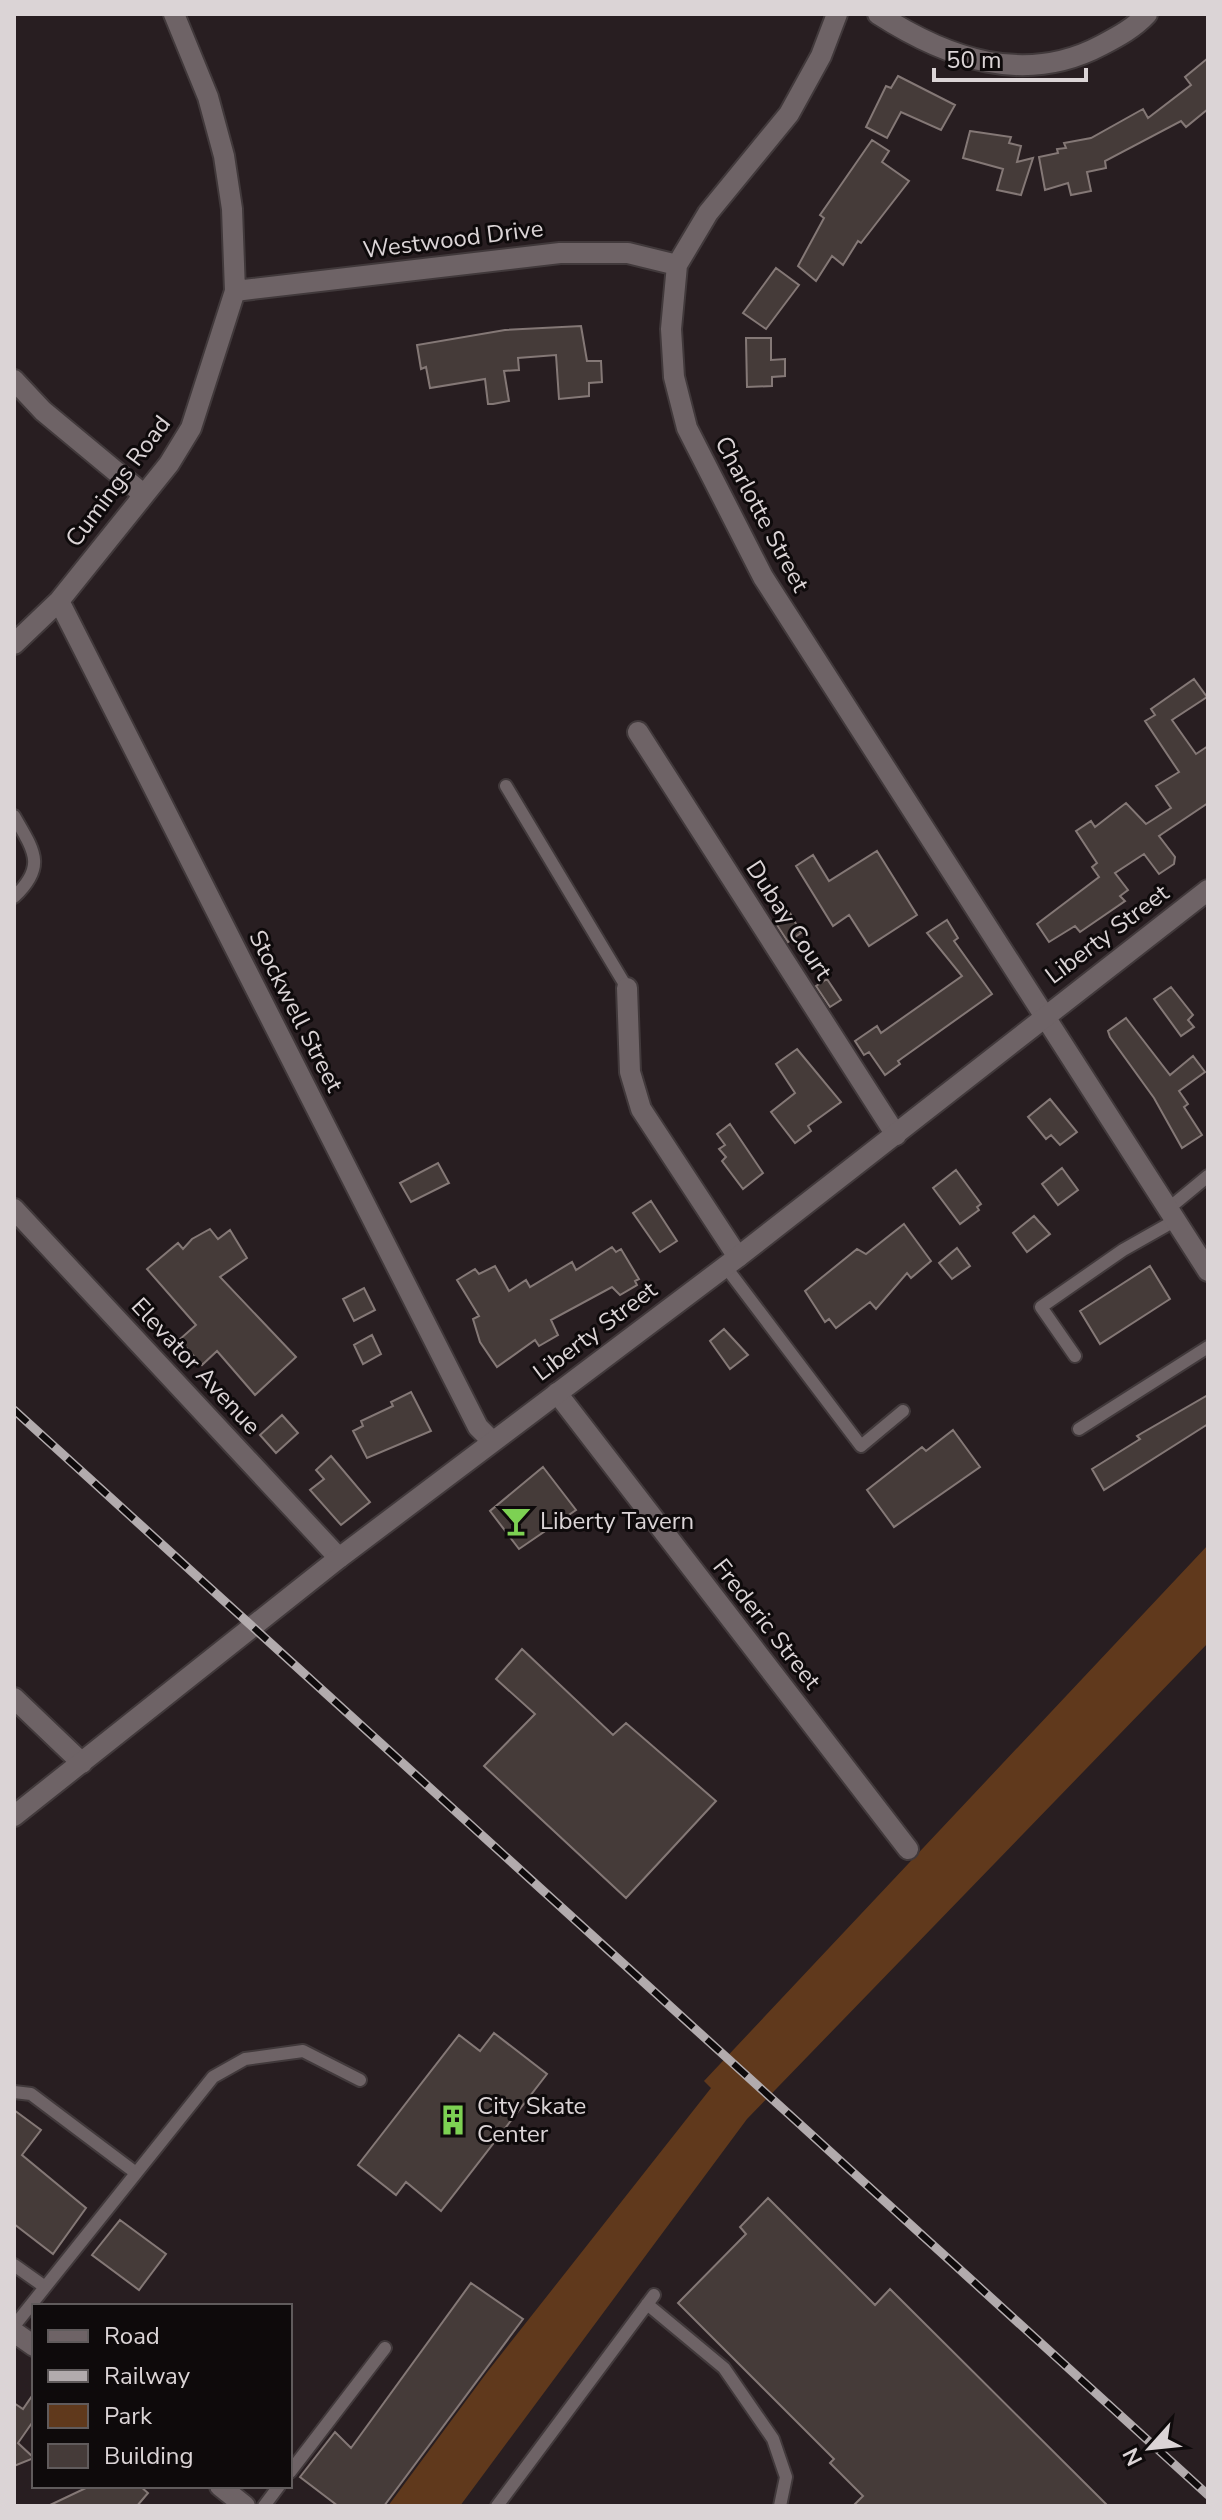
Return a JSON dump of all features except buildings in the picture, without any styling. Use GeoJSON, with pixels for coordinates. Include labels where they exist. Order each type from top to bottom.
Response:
{"type":"FeatureCollection","features":[{"type":"Feature","properties":{"kind":"street","name":"Cumings Road"},"geometry":{"type":"LineString","coordinates":[[14,644],[59,601],[169,464],[191,428],[235,291],[232,209],[224,156],[208,97],[174,14]]}},
{"type":"Feature","properties":{"kind":"street","name":"Charlotte Street"},"geometry":{"type":"LineString","coordinates":[[837,14],[821,56],[789,114],[708,213],[677,265],[671,329],[674,377],[687,428],[713,485],[763,577],[1208,1271]]}},
{"type":"Feature","properties":{"kind":"street"},"geometry":{"type":"LineString","coordinates":[[878,14],[940,47],[993,65],[1031,68],[1079,58],[1134,28],[1147,14]]}},
{"type":"Feature","properties":{"kind":"street","name":"Westwood Drive"},"geometry":{"type":"LineString","coordinates":[[235,291],[560,253],[628,253],[677,265]]}},
{"type":"Feature","properties":{"kind":"street"},"geometry":{"type":"LineString","coordinates":[[14,380],[43,411],[143,494]]}},
{"type":"Feature","properties":{"kind":"street","name":"Stockwell Street"},"geometry":{"type":"LineString","coordinates":[[59,601],[478,1427],[492,1441]]}},
{"type":"Feature","properties":{"kind":"street","name":"Dubay Court"},"geometry":{"type":"LineString","coordinates":[[638,732],[896,1135]]}},
{"type":"Feature","properties":{"kind":"street","name":"Liberty Street"},"geometry":{"type":"LineString","coordinates":[[14,1816],[339,1558],[732,1262],[1045,1014],[1208,890]]}},
{"type":"Feature","properties":{"kind":"street"},"geometry":{"type":"LineString","coordinates":[[627,988],[630,1072],[641,1109],[732,1262]]}},
{"type":"Feature","properties":{"kind":"street","name":"Elevator Avenue"},"geometry":{"type":"LineString","coordinates":[[14,1209],[339,1558]]}},
{"type":"Feature","properties":{"kind":"street","name":"Frederic Street"},"geometry":{"type":"LineString","coordinates":[[557,1393],[908,1849]]}},
{"type":"Feature","properties":{"kind":"street"},"geometry":{"type":"LineString","coordinates":[[14,1698],[82,1763]]}},
{"type":"Feature","properties":{"kind":"street"},"geometry":{"type":"LineString","coordinates":[[14,2332],[32,2345]]}},
{"type":"Feature","properties":{"kind":"street"},"geometry":{"type":"LineString","coordinates":[[222,2488],[243,2506]]}},
{"type":"Feature","properties":{"kind":"lane"},"geometry":{"type":"LineString","coordinates":[[506,786],[627,988]]}},
{"type":"Feature","properties":{"kind":"lane"},"geometry":{"type":"LineString","coordinates":[[14,816],[36,863],[31,881],[14,897]]}},
{"type":"Feature","properties":{"kind":"lane"},"geometry":{"type":"LineString","coordinates":[[1075,1356],[1041,1307],[1172,1214],[1208,1176]]}},
{"type":"Feature","properties":{"kind":"lane"},"geometry":{"type":"LineString","coordinates":[[732,1262],[861,1446],[903,1411]]}},
{"type":"Feature","properties":{"kind":"lane"},"geometry":{"type":"LineString","coordinates":[[1079,1429],[1208,1347]]}},
{"type":"Feature","properties":{"kind":"lane"},"geometry":{"type":"LineString","coordinates":[[14,2326],[213,2077],[245,2059],[303,2051],[360,2080]]}},
{"type":"Feature","properties":{"kind":"lane"},"geometry":{"type":"LineString","coordinates":[[14,2092],[31,2094],[136,2173]]}},
{"type":"Feature","properties":{"kind":"lane"},"geometry":{"type":"LineString","coordinates":[[14,2265],[45,2287]]}},
{"type":"Feature","properties":{"kind":"lane"},"geometry":{"type":"LineString","coordinates":[[497,2506],[651,2299],[724,2368],[773,2439],[786,2477],[780,2506]]}},
{"type":"Feature","properties":{"kind":"lane"},"geometry":{"type":"LineString","coordinates":[[292,2469],[385,2348]]}},
{"type":"Feature","properties":{"kind":"lane"},"geometry":{"type":"LineString","coordinates":[[264,2506],[278,2488]]}},
{"type":"Feature","properties":{"kind":"green space"},"geometry":{"type":"Polygon","coordinates":[[[1208,1545],[1208,1643],[747,2119],[460,2506],[388,2506],[488,2371],[711,2088],[704,2081],[1208,1545]]]}},
{"type":"Feature","properties":{"kind":"railway"},"geometry":{"type":"LineString","coordinates":[[14,1410],[1208,2495]]}},
{"type":"Feature","properties":{"kind":"place","name":"Liberty Tavern"},"geometry":{"type":"Point","coordinates":[516,1521]}},
{"type":"Feature","properties":{"kind":"place","name":"City Skate Center"},"geometry":{"type":"Point","coordinates":[453,2120]}}]}
